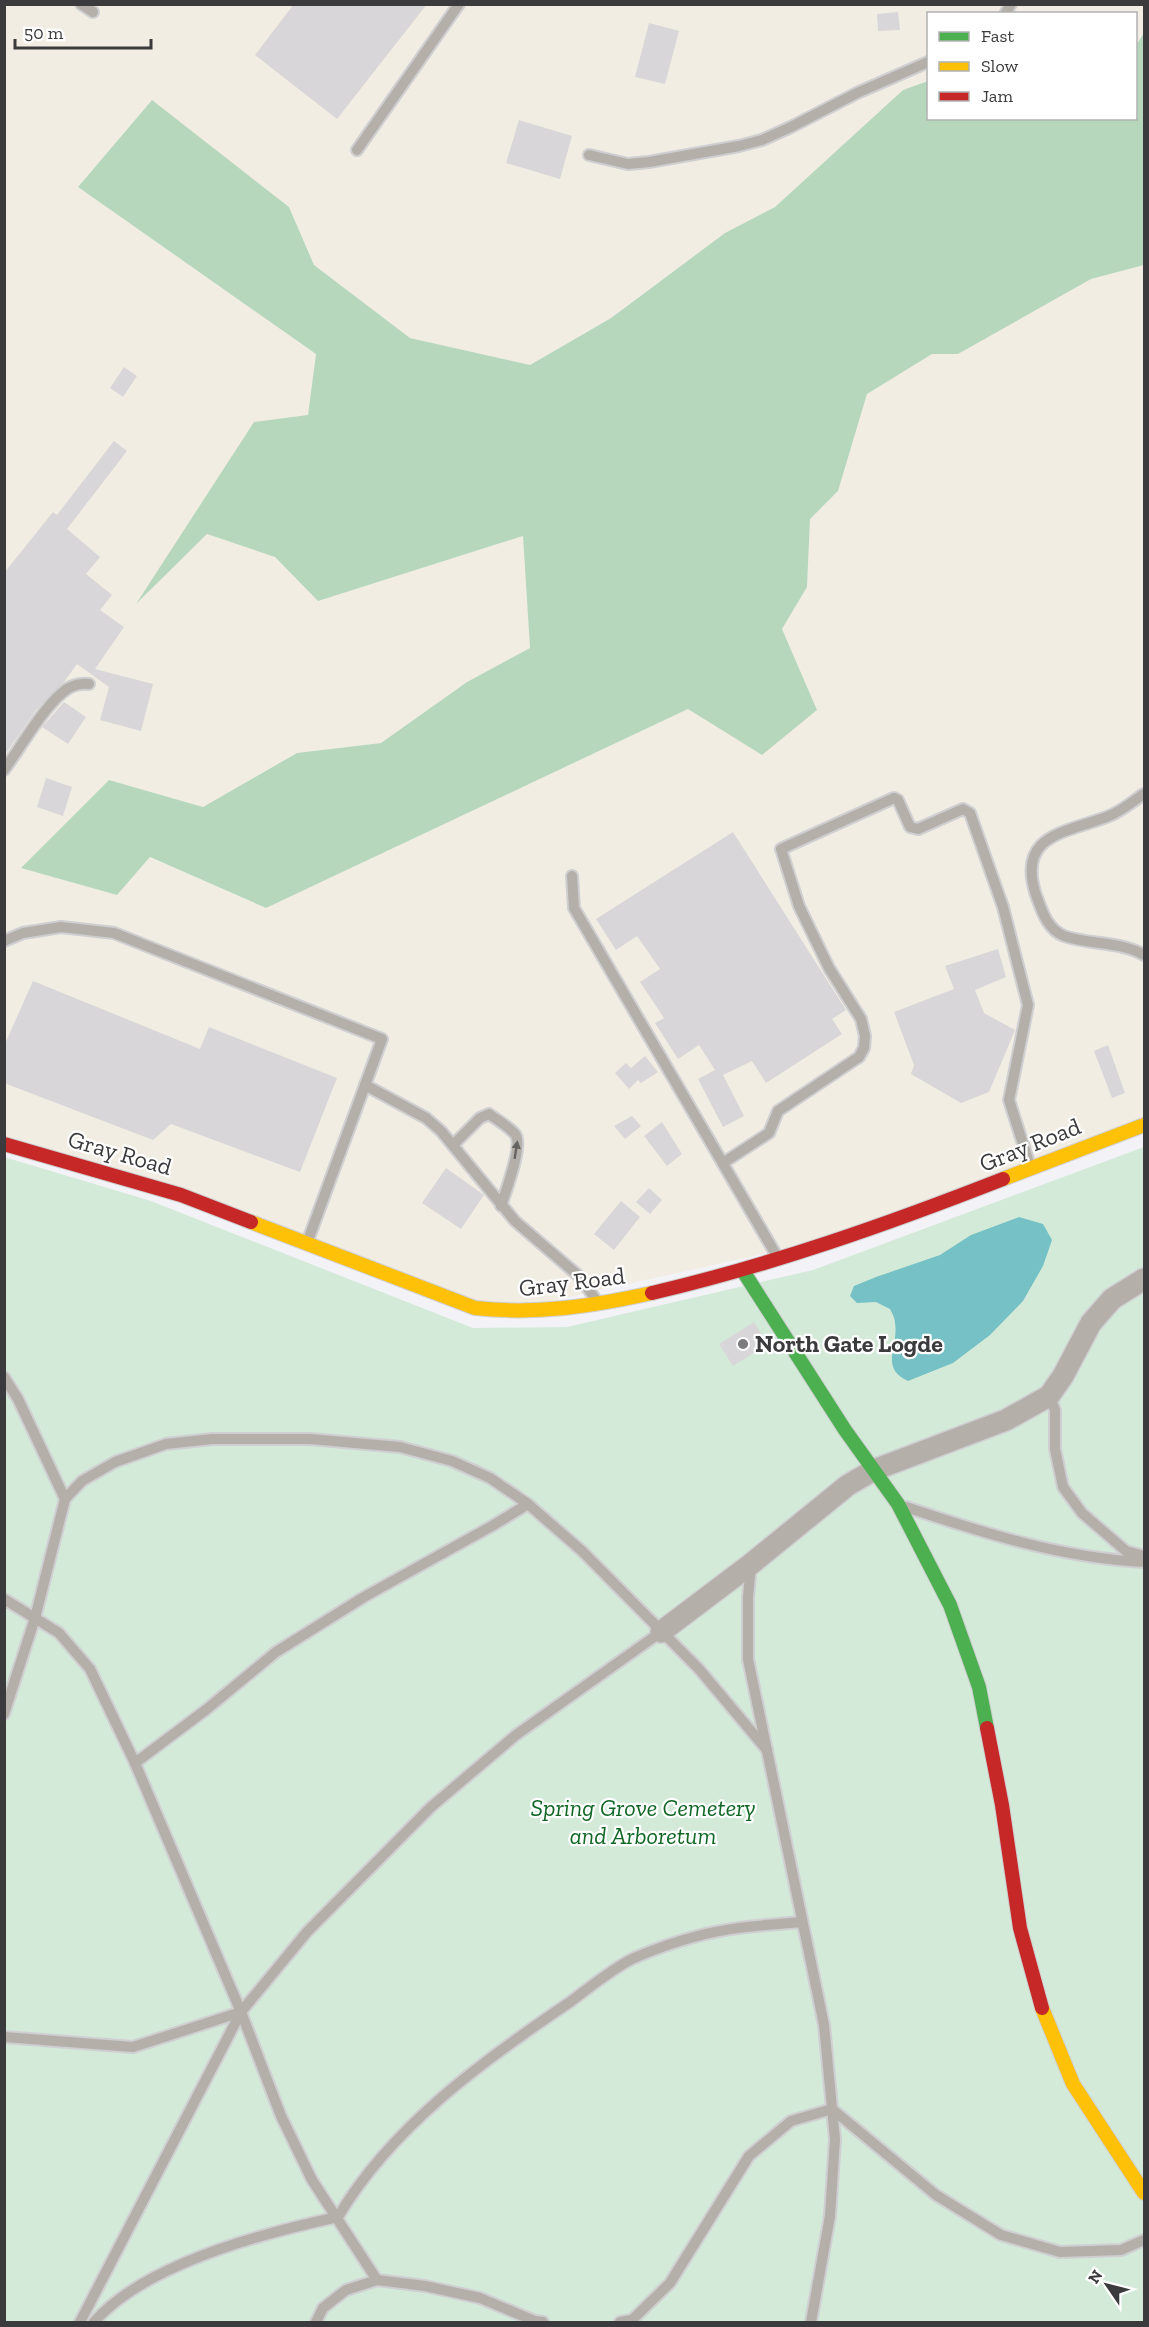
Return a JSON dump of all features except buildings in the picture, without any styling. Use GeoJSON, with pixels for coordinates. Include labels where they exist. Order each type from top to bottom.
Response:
{"type":"FeatureCollection","features":[{"type":"Feature","properties":{"kind":"street","name":"Gray Road"},"geometry":{"type":"LineString","coordinates":[[4,1144],[181,1195],[476,1308],[501,1312],[553,1312],[600,1305],[780,1260],[872,1230],[1144,1125]]}},
{"type":"Feature","properties":{"kind":"street"},"geometry":{"type":"LineString","coordinates":[[743,1271],[845,1430],[898,1504],[950,1605],[979,1687],[1002,1805],[1020,1928],[1046,2020],[1073,2084],[1144,2193]]}},
{"type":"Feature","properties":{"kind":"street"},"geometry":{"type":"LineString","coordinates":[[661,1632],[751,1564],[848,1485],[874,1470],[1006,1420],[1049,1396],[1063,1376],[1091,1323],[1112,1299],[1144,1279]]}},
{"type":"Feature","properties":{"kind":"lane"},"geometry":{"type":"LineString","coordinates":[[81,4],[93,12]]}},
{"type":"Feature","properties":{"kind":"lane"},"geometry":{"type":"LineString","coordinates":[[357,150],[459,4]]}},
{"type":"Feature","properties":{"kind":"lane"},"geometry":{"type":"LineString","coordinates":[[589,155],[628,164],[667,161],[762,140],[857,93],[927,62]]}},
{"type":"Feature","properties":{"kind":"lane"},"geometry":{"type":"LineString","coordinates":[[4,770],[54,700],[78,683],[89,684]]}},
{"type":"Feature","properties":{"kind":"lane"},"geometry":{"type":"LineString","coordinates":[[1144,794],[1112,815],[1056,834],[1043,842],[1034,854],[1031,864],[1032,883],[1042,913],[1049,925],[1064,935],[1105,942],[1144,955]]}},
{"type":"Feature","properties":{"kind":"lane"},"geometry":{"type":"LineString","coordinates":[[723,1163],[769,1133],[778,1111],[859,1057],[864,1048],[865,1036],[861,1019],[829,968],[799,906],[781,849],[894,798],[898,800],[910,826],[918,829],[963,809],[970,813],[1003,907],[1028,1005],[1009,1100],[1031,1169]]}},
{"type":"Feature","properties":{"kind":"lane"},"geometry":{"type":"LineString","coordinates":[[572,876],[574,908],[780,1260]]}},
{"type":"Feature","properties":{"kind":"lane"},"geometry":{"type":"LineString","coordinates":[[4,941],[23,933],[61,927],[114,933],[382,1039],[307,1242]]}},
{"type":"Feature","properties":{"kind":"lane"},"geometry":{"type":"LineString","coordinates":[[365,1085],[426,1118],[453,1145],[501,1206],[580,1277],[600,1305]]}},
{"type":"Feature","properties":{"kind":"lane"},"geometry":{"type":"LineString","coordinates":[[453,1145],[480,1118],[489,1114],[516,1135],[518,1141],[515,1161],[501,1206]]}},
{"type":"Feature","properties":{"kind":"lane"},"geometry":{"type":"LineString","coordinates":[[4,1377],[18,1400],[65,1498]]}},
{"type":"Feature","properties":{"kind":"lane"},"geometry":{"type":"LineString","coordinates":[[1049,1396],[1055,1410],[1055,1449],[1063,1487],[1082,1513],[1126,1551],[1144,1556]]}},
{"type":"Feature","properties":{"kind":"lane"},"geometry":{"type":"LineString","coordinates":[[4,1714],[35,1618],[65,1498],[82,1481],[115,1462],[166,1444],[212,1439],[310,1439],[400,1447],[452,1461],[490,1478],[528,1504],[582,1551],[699,1669],[767,1750]]}},
{"type":"Feature","properties":{"kind":"lane"},"geometry":{"type":"LineString","coordinates":[[135,1762],[207,1709],[276,1652],[364,1597],[528,1504]]}},
{"type":"Feature","properties":{"kind":"lane"},"geometry":{"type":"LineString","coordinates":[[898,1504],[986,1534],[1104,1560],[1144,1562]]}},
{"type":"Feature","properties":{"kind":"lane"},"geometry":{"type":"LineString","coordinates":[[751,1564],[748,1597],[748,1659],[824,2025],[835,2139],[830,2216],[811,2322]]}},
{"type":"Feature","properties":{"kind":"lane"},"geometry":{"type":"LineString","coordinates":[[4,1599],[59,1633],[90,1669],[135,1762],[241,2012],[281,2116],[312,2180],[377,2280]]}},
{"type":"Feature","properties":{"kind":"lane"},"geometry":{"type":"LineString","coordinates":[[80,2322],[241,2012],[307,1932],[431,1807],[516,1735],[661,1632]]}},
{"type":"Feature","properties":{"kind":"lane"},"geometry":{"type":"LineString","coordinates":[[94,2322],[108,2306],[158,2274],[242,2243],[294,2227],[338,2217],[351,2195],[386,2152],[455,2085],[631,1959],[694,1936],[747,1927],[802,1922]]}},
{"type":"Feature","properties":{"kind":"lane"},"geometry":{"type":"LineString","coordinates":[[4,2037],[133,2047],[241,2012]]}},
{"type":"Feature","properties":{"kind":"lane"},"geometry":{"type":"LineString","coordinates":[[832,2109],[936,2195],[1001,2235],[1060,2252],[1120,2250],[1144,2240]]}},
{"type":"Feature","properties":{"kind":"lane"},"geometry":{"type":"LineString","coordinates":[[620,2322],[632,2320],[670,2283],[749,2156],[791,2121],[832,2109]]}},
{"type":"Feature","properties":{"kind":"lane"},"geometry":{"type":"LineString","coordinates":[[316,2322],[323,2308],[346,2290],[377,2280],[425,2286],[480,2298],[535,2321],[543,2322]]}},
{"type":"Feature","properties":{"kind":"shaded area"},"geometry":{"type":"Polygon","coordinates":[[[4,5],[1144,5],[1144,33],[1137,44],[1137,12],[927,12],[927,81],[903,90],[775,207],[725,233],[610,318],[530,365],[410,338],[314,265],[289,207],[151,101],[78,187],[316,354],[308,416],[139,601],[207,534],[275,557],[318,601],[523,536],[530,648],[467,682],[381,743],[297,753],[203,807],[109,780],[22,868],[117,895],[149,857],[266,908],[688,709],[817,710],[782,629],[807,587],[810,519],[838,491],[867,394],[932,354],[958,354],[1091,279],[1144,265],[1144,1125],[872,1230],[501,1312],[5,1144],[4,5]]]}},
{"type":"Feature","properties":{"kind":"green space"},"geometry":{"type":"Polygon","coordinates":[[[1144,33],[1144,265],[1091,279],[958,354],[932,354],[867,394],[838,491],[810,519],[807,587],[782,629],[817,710],[762,755],[688,709],[266,908],[150,857],[117,895],[21,868],[109,780],[203,807],[297,753],[381,743],[467,682],[530,648],[523,536],[318,601],[275,557],[207,534],[136,604],[254,422],[308,415],[316,354],[78,187],[152,100],[289,207],[314,265],[410,338],[530,365],[611,318],[725,233],[775,207],[903,90],[927,81],[927,120],[1137,120],[1137,44],[1144,33]]]}},
{"type":"Feature","properties":{"kind":"green space","name":"Spring Grove Cemetery and Arboretum"},"geometry":{"type":"Polygon","coordinates":[[[1144,1147],[1144,2322],[5,2322],[4,1157],[151,1201],[473,1328],[567,1327],[813,1270],[1144,1147]]]}},
{"type":"Feature","properties":{"kind":"water"},"geometry":{"type":"Polygon","coordinates":[[[1019,1217],[1043,1224],[1052,1240],[1043,1266],[1023,1301],[990,1335],[953,1363],[908,1381],[899,1376],[892,1363],[896,1332],[892,1312],[876,1302],[857,1303],[850,1296],[854,1286],[940,1255],[971,1235],[1019,1217]]]}},
{"type":"Feature","properties":{"kind":"traffic: fast"},"geometry":{"type":"LineString","coordinates":[[743,1271],[845,1430],[898,1504],[950,1605],[979,1687],[987,1728]]}},
{"type":"Feature","properties":{"kind":"traffic: slow"},"geometry":{"type":"LineString","coordinates":[[1003,1179],[1144,1125]]}},
{"type":"Feature","properties":{"kind":"traffic: slow"},"geometry":{"type":"LineString","coordinates":[[251,1222],[475,1308],[542,1310],[608,1302],[652,1293]]}},
{"type":"Feature","properties":{"kind":"traffic: slow"},"geometry":{"type":"LineString","coordinates":[[1042,2008],[1073,2084],[1144,2193]]}},
{"type":"Feature","properties":{"kind":"traffic: jam"},"geometry":{"type":"LineString","coordinates":[[4,1144],[181,1195],[251,1222]]}},
{"type":"Feature","properties":{"kind":"traffic: jam"},"geometry":{"type":"LineString","coordinates":[[652,1293],[741,1270],[829,1242],[1003,1179]]}},
{"type":"Feature","properties":{"kind":"traffic: jam"},"geometry":{"type":"LineString","coordinates":[[987,1728],[1002,1805],[1020,1928],[1042,2008]]}},
{"type":"Feature","properties":{"kind":"place","name":"North Gate Logde"},"geometry":{"type":"Point","coordinates":[743,1344]}}]}
